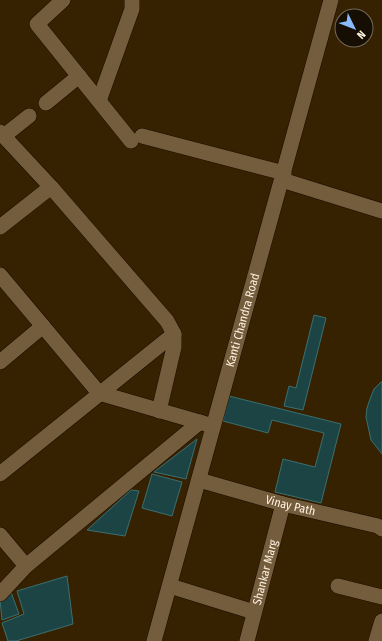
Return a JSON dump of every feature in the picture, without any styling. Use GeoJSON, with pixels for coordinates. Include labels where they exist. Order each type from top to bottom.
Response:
{"type":"FeatureCollection","features":[{"type":"Feature","properties":{"kind":"street"},"geometry":{"type":"LineString","coordinates":[[63,0],[37,24],[99,101],[137,139],[283,176],[382,211]]}},
{"type":"Feature","properties":{"kind":"street"},"geometry":{"type":"LineString","coordinates":[[99,101],[132,9],[132,0]]}},
{"type":"Feature","properties":{"kind":"street","name":"Kanti Chandra Road"},"geometry":{"type":"LineString","coordinates":[[154,641],[199,480],[206,424],[283,176],[331,0]]}},
{"type":"Feature","properties":{"kind":"street"},"geometry":{"type":"LineString","coordinates":[[46,103],[79,76]]}},
{"type":"Feature","properties":{"kind":"street"},"geometry":{"type":"LineString","coordinates":[[29,116],[2,134],[51,187],[167,321],[174,334],[174,346],[159,410]]}},
{"type":"Feature","properties":{"kind":"street"},"geometry":{"type":"LineString","coordinates":[[0,227],[51,187]]}},
{"type":"Feature","properties":{"kind":"street"},"geometry":{"type":"LineString","coordinates":[[0,275],[99,393],[206,424]]}},
{"type":"Feature","properties":{"kind":"street"},"geometry":{"type":"LineString","coordinates":[[0,362],[43,326]]}},
{"type":"Feature","properties":{"kind":"street"},"geometry":{"type":"LineString","coordinates":[[0,474],[174,334]]}},
{"type":"Feature","properties":{"kind":"street"},"geometry":{"type":"LineString","coordinates":[[0,594],[26,566],[206,424]]}},
{"type":"Feature","properties":{"kind":"street","name":"Vinay Path"},"geometry":{"type":"LineString","coordinates":[[199,480],[283,504],[378,526],[382,529]]}},
{"type":"Feature","properties":{"kind":"street","name":"Shankar Marg"},"geometry":{"type":"LineString","coordinates":[[247,641],[283,504]]}},
{"type":"Feature","properties":{"kind":"street"},"geometry":{"type":"LineString","coordinates":[[0,535],[26,566]]}},
{"type":"Feature","properties":{"kind":"street"},"geometry":{"type":"LineString","coordinates":[[170,586],[254,612]]}},
{"type":"Feature","properties":{"kind":"street"},"geometry":{"type":"LineString","coordinates":[[338,586],[382,597]]}},
{"type":"Feature","properties":{"kind":"street"},"geometry":{"type":"LineString","coordinates":[[376,641],[382,621]]}},
{"type":"Feature","properties":{"kind":"building"},"geometry":{"type":"Polygon","coordinates":[[[314,315],[326,318],[303,410],[284,406],[289,386],[296,388],[314,315]]]}},
{"type":"Feature","properties":{"kind":"building"},"geometry":{"type":"Polygon","coordinates":[[[381,382],[382,454],[371,440],[366,417],[367,408],[374,389],[381,382]]]}},
{"type":"Feature","properties":{"kind":"building"},"geometry":{"type":"Polygon","coordinates":[[[229,396],[341,424],[321,503],[275,492],[283,459],[315,467],[324,433],[272,420],[268,433],[223,421],[229,396]]]}},
{"type":"Feature","properties":{"kind":"building"},"geometry":{"type":"Polygon","coordinates":[[[197,439],[186,479],[154,472],[197,439]]]}},
{"type":"Feature","properties":{"kind":"building"},"geometry":{"type":"Polygon","coordinates":[[[152,474],[182,482],[172,516],[142,508],[152,474]]]}},
{"type":"Feature","properties":{"kind":"building"},"geometry":{"type":"Polygon","coordinates":[[[131,490],[139,491],[125,536],[87,530],[131,490]]]}},
{"type":"Feature","properties":{"kind":"building"},"geometry":{"type":"Polygon","coordinates":[[[67,576],[73,624],[16,641],[8,641],[2,623],[24,614],[17,591],[67,576]]]}},
{"type":"Feature","properties":{"kind":"building"},"geometry":{"type":"Polygon","coordinates":[[[11,592],[19,614],[2,620],[0,600],[11,592]]]}}]}
